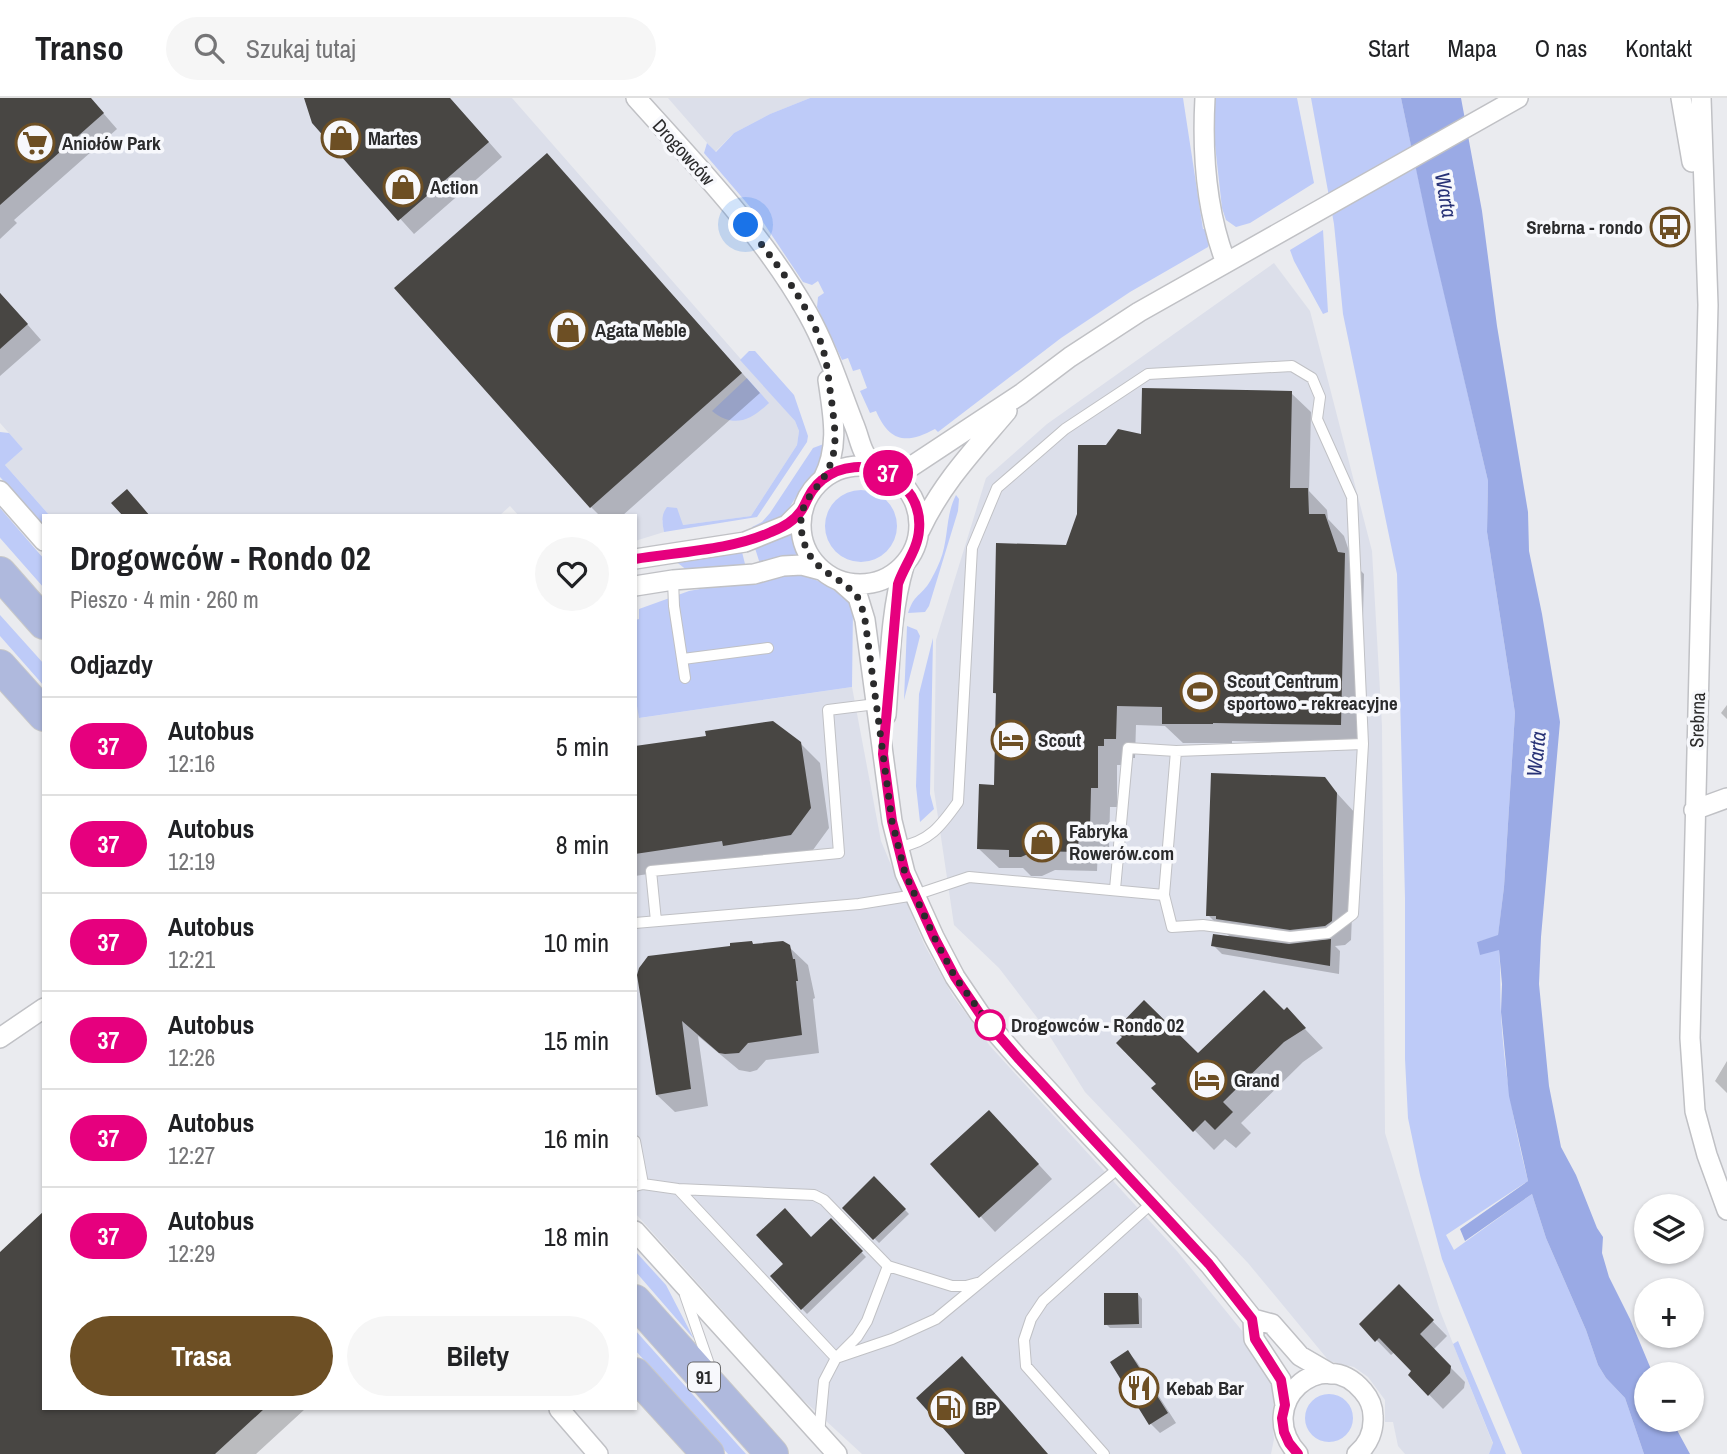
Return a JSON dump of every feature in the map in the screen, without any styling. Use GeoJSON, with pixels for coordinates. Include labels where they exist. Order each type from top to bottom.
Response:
{"type":"FeatureCollection","features":[{"type":"Feature","properties":{"kind":"main road"},"geometry":{"type":"LineString","coordinates":[[0,573],[42,621]]}},
{"type":"Feature","properties":{"kind":"main road"},"geometry":{"type":"LineString","coordinates":[[0,666],[42,713]]}},
{"type":"Feature","properties":{"kind":"main road","name":"91"},"geometry":{"type":"LineString","coordinates":[[637,1303],[772,1454]]}},
{"type":"Feature","properties":{"kind":"main road","name":"91"},"geometry":{"type":"LineString","coordinates":[[637,1376],[708,1454]]}},
{"type":"Feature","properties":{"kind":"street","name":"Drogowców"},"geometry":{"type":"LineString","coordinates":[[636,98],[706,175],[759,241],[809,315],[865,457],[883,471]]}},
{"type":"Feature","properties":{"kind":"street"},"geometry":{"type":"LineString","coordinates":[[1205,98],[1203,133],[1209,199],[1219,245],[1226,262]]}},
{"type":"Feature","properties":{"kind":"street"},"geometry":{"type":"LineString","coordinates":[[821,570],[807,552],[801,531],[807,497],[823,479],[839,470],[858,466],[883,471],[912,466],[1139,312],[1518,98]]}},
{"type":"Feature","properties":{"kind":"street","name":"Srebrna"},"geometry":{"type":"LineString","coordinates":[[1681,98],[1704,225]]}},
{"type":"Feature","properties":{"kind":"street","name":"Srebrna"},"geometry":{"type":"LineString","coordinates":[[1701,98],[1707,318],[1694,810],[1691,1075],[1695,1111],[1707,1155],[1727,1210]]}},
{"type":"Feature","properties":{"kind":"street","name":"Drogowców"},"geometry":{"type":"LineString","coordinates":[[823,348],[836,433],[831,462],[823,479]]}},
{"type":"Feature","properties":{"kind":"street"},"geometry":{"type":"LineString","coordinates":[[883,754],[894,619],[898,584],[904,566],[915,549],[920,530],[935,498],[1021,394]]}},
{"type":"Feature","properties":{"kind":"street"},"geometry":{"type":"LineString","coordinates":[[883,471],[906,488],[917,507],[920,530]]}},
{"type":"Feature","properties":{"kind":"street"},"geometry":{"type":"LineString","coordinates":[[0,491],[42,539]]}},
{"type":"Feature","properties":{"kind":"street"},"geometry":{"type":"LineString","coordinates":[[637,559],[745,542],[787,524],[803,509]]}},
{"type":"Feature","properties":{"kind":"street"},"geometry":{"type":"LineString","coordinates":[[637,586],[754,574],[783,566],[803,565],[821,570],[840,581],[858,597],[865,620],[892,821],[905,873],[955,977],[980,1014],[1018,1058],[1209,1264],[1252,1319],[1255,1339],[1281,1380],[1285,1405]]}},
{"type":"Feature","properties":{"kind":"street"},"geometry":{"type":"LineString","coordinates":[[840,581],[862,585],[885,580],[904,566]]}},
{"type":"Feature","properties":{"kind":"street"},"geometry":{"type":"LineString","coordinates":[[1694,810],[1727,798]]}},
{"type":"Feature","properties":{"kind":"street"},"geometry":{"type":"LineString","coordinates":[[0,1038],[42,1010]]}},
{"type":"Feature","properties":{"kind":"street"},"geometry":{"type":"LineString","coordinates":[[637,1233],[837,1454]]}},
{"type":"Feature","properties":{"kind":"street"},"geometry":{"type":"LineString","coordinates":[[1252,1319],[1272,1324],[1300,1356],[1331,1374],[1346,1377],[1368,1396],[1373,1410],[1373,1425],[1369,1439],[1357,1454]]}},
{"type":"Feature","properties":{"kind":"street"},"geometry":{"type":"LineString","coordinates":[[1298,1454],[1284,1432],[1282,1418],[1285,1405],[1290,1394],[1308,1378],[1331,1374]]}},
{"type":"Feature","properties":{"kind":"street"},"geometry":{"type":"LineString","coordinates":[[560,1410],[598,1454]]}},
{"type":"Feature","properties":{"kind":"street"},"geometry":{"type":"LineString","coordinates":[[1278,1454],[1284,1432]]}},
{"type":"Feature","properties":{"kind":"lane"},"geometry":{"type":"LineString","coordinates":[[899,847],[919,843],[946,819],[958,802],[972,548],[997,488],[1065,429],[1148,374],[1292,366],[1311,377],[1320,397],[1317,419],[1352,497],[1363,744],[1353,914],[1328,933],[1290,937],[1203,925],[1172,926],[1164,895],[1176,751]]}},
{"type":"Feature","properties":{"kind":"lane"},"geometry":{"type":"LineString","coordinates":[[673,580],[674,606],[685,678]]}},
{"type":"Feature","properties":{"kind":"lane"},"geometry":{"type":"LineString","coordinates":[[683,659],[768,648]]}},
{"type":"Feature","properties":{"kind":"lane"},"geometry":{"type":"LineString","coordinates":[[656,921],[650,871],[839,853],[828,710],[876,704]]}},
{"type":"Feature","properties":{"kind":"lane"},"geometry":{"type":"LineString","coordinates":[[1115,889],[1128,748],[1176,751],[1363,744]]}},
{"type":"Feature","properties":{"kind":"lane"},"geometry":{"type":"LineString","coordinates":[[637,923],[859,904],[915,895],[969,877],[1164,895]]}},
{"type":"Feature","properties":{"kind":"lane"},"geometry":{"type":"LineString","coordinates":[[637,1164],[639,1185],[814,1195],[824,1199],[888,1266],[952,1286],[980,1282]]}},
{"type":"Feature","properties":{"kind":"lane"},"geometry":{"type":"LineString","coordinates":[[836,1357],[892,1339],[936,1319],[1120,1167]]}},
{"type":"Feature","properties":{"kind":"lane"},"geometry":{"type":"LineString","coordinates":[[678,1189],[836,1357]]}},
{"type":"Feature","properties":{"kind":"lane"},"geometry":{"type":"LineString","coordinates":[[1104,1454],[1027,1366],[1024,1340],[1031,1319],[1043,1301],[1153,1202]]}},
{"type":"Feature","properties":{"kind":"lane"},"geometry":{"type":"LineString","coordinates":[[819,1434],[824,1381],[836,1357],[857,1337],[867,1321],[888,1266]]}},
{"type":"Feature","properties":{"kind":"lane"},"geometry":{"type":"LineString","coordinates":[[681,1282],[721,1396]]}},
{"type":"Feature","properties":{"kind":"shaded area"},"geometry":{"type":"Polygon","coordinates":[[[0,98],[512,98],[795,421],[799,431],[797,445],[751,516],[683,525],[662,520],[664,532],[637,540],[637,514],[517,514],[510,506],[501,514],[48,514],[5,465],[23,449],[0,423],[0,98]]]}},
{"type":"Feature","properties":{"kind":"shaded area"},"geometry":{"type":"Polygon","coordinates":[[[668,98],[810,98],[770,114],[734,133],[715,152],[668,98]]]}},
{"type":"Feature","properties":{"kind":"shaded area"},"geometry":{"type":"Polygon","coordinates":[[[810,98],[1183,98],[1203,229],[1208,229],[1208,247],[1130,292],[1061,338],[938,432],[935,429],[916,437],[900,438],[887,429],[876,411],[870,413],[860,391],[867,388],[860,369],[853,371],[848,358],[842,360],[817,307],[818,297],[824,293],[818,281],[812,285],[803,282],[763,222],[704,153],[707,143],[716,152],[734,133],[770,114],[810,98]]]}},
{"type":"Feature","properties":{"kind":"shaded area"},"geometry":{"type":"Polygon","coordinates":[[[1213,98],[1297,98],[1314,183],[1250,223],[1236,227],[1226,220],[1222,208],[1212,118],[1213,98]]]}},
{"type":"Feature","properties":{"kind":"shaded area"},"geometry":{"type":"Polygon","coordinates":[[[1311,98],[1401,98],[1488,481],[1487,532],[1515,713],[1504,887],[1498,936],[1477,942],[1499,950],[1507,1078],[1528,1181],[1446,1235],[1454,1250],[1532,1194],[1546,1238],[1586,1330],[1598,1365],[1625,1398],[1634,1432],[1637,1432],[1644,1454],[1522,1454],[1442,1259],[1420,1175],[1408,1118],[1405,1059],[1405,898],[1397,574],[1343,314],[1334,224],[1311,98]]]}},
{"type":"Feature","properties":{"kind":"shaded area"},"geometry":{"type":"Polygon","coordinates":[[[1323,230],[1328,312],[1323,314],[1290,250],[1323,230]]]}},
{"type":"Feature","properties":{"kind":"shaded area"},"geometry":{"type":"Polygon","coordinates":[[[1274,263],[1310,311],[1372,551],[1382,726],[1385,1133],[1440,1311],[1493,1444],[1489,1454],[1405,1454],[1398,1446],[1393,1422],[1385,1422],[1385,1400],[1368,1377],[1354,1367],[1329,1361],[1248,1263],[1085,1092],[1042,1024],[999,968],[954,925],[934,790],[936,640],[986,478],[1047,424],[1274,263]]]}},
{"type":"Feature","properties":{"kind":"shaded area"},"geometry":{"type":"Polygon","coordinates":[[[749,351],[755,351],[794,395],[808,436],[807,442],[757,517],[664,532],[663,519],[667,507],[677,508],[683,525],[751,516],[797,445],[799,431],[795,421],[740,360],[749,351]]]}},
{"type":"Feature","properties":{"kind":"shaded area"},"geometry":{"type":"Polygon","coordinates":[[[747,378],[769,403],[749,418],[735,421],[720,417],[712,411],[747,378]]]}},
{"type":"Feature","properties":{"kind":"shaded area"},"geometry":{"type":"Polygon","coordinates":[[[0,432],[9,433],[23,449],[5,465],[48,514],[42,514],[42,523],[0,477],[0,432]]]}},
{"type":"Feature","properties":{"kind":"shaded area"},"geometry":{"type":"Polygon","coordinates":[[[829,442],[818,470],[802,487],[785,515],[753,531],[752,527],[762,522],[770,513],[813,448],[829,442]]]}},
{"type":"Feature","properties":{"kind":"shaded area"},"geometry":{"type":"Polygon","coordinates":[[[861,490],[875,493],[887,500],[894,512],[897,526],[894,540],[887,552],[875,559],[861,562],[847,559],[835,552],[828,540],[825,526],[828,512],[835,500],[847,493],[861,490]]]}},
{"type":"Feature","properties":{"kind":"shaded area"},"geometry":{"type":"Polygon","coordinates":[[[956,495],[959,499],[958,511],[929,606],[925,612],[908,613],[914,600],[929,583],[940,561],[956,495]]]}},
{"type":"Feature","properties":{"kind":"shaded area"},"geometry":{"type":"Polygon","coordinates":[[[0,508],[42,557],[42,586],[0,538],[0,508]]]}},
{"type":"Feature","properties":{"kind":"shaded area"},"geometry":{"type":"Polygon","coordinates":[[[791,535],[797,555],[760,564],[754,545],[791,535]]]}},
{"type":"Feature","properties":{"kind":"shaded area"},"geometry":{"type":"Polygon","coordinates":[[[741,548],[746,568],[688,571],[674,560],[741,548]]]}},
{"type":"Feature","properties":{"kind":"shaded area"},"geometry":{"type":"Polygon","coordinates":[[[795,572],[827,586],[853,608],[852,687],[639,718],[639,609],[689,591],[795,572]]]}},
{"type":"Feature","properties":{"kind":"shaded area"},"geometry":{"type":"Polygon","coordinates":[[[0,615],[42,662],[42,684],[0,636],[0,615]]]}},
{"type":"Feature","properties":{"kind":"shaded area"},"geometry":{"type":"Polygon","coordinates":[[[907,626],[917,630],[920,636],[904,700],[907,626]]]}},
{"type":"Feature","properties":{"kind":"shaded area"},"geometry":{"type":"Polygon","coordinates":[[[933,638],[930,794],[934,809],[920,822],[916,786],[919,694],[933,638]]]}},
{"type":"Feature","properties":{"kind":"shaded area"},"geometry":{"type":"Polygon","coordinates":[[[852,687],[881,841],[924,944],[953,996],[990,1046],[1177,1251],[1243,1332],[1270,1371],[1276,1386],[1271,1454],[862,1454],[800,1397],[637,1215],[637,704],[640,718],[852,687]]]}},
{"type":"Feature","properties":{"kind":"shaded area"},"geometry":{"type":"Polygon","coordinates":[[[637,1253],[666,1285],[694,1339],[637,1273],[637,1253]]]}},
{"type":"Feature","properties":{"kind":"shaded area"},"geometry":{"type":"Polygon","coordinates":[[[637,1332],[746,1454],[728,1454],[637,1352],[637,1332]]]}},
{"type":"Feature","properties":{"kind":"shaded area"},"geometry":{"type":"Polygon","coordinates":[[[1458,1341],[1506,1454],[1489,1454],[1493,1443],[1453,1344],[1458,1341]]]}},
{"type":"Feature","properties":{"kind":"shaded area"},"geometry":{"type":"Polygon","coordinates":[[[1329,1394],[1346,1401],[1353,1418],[1346,1435],[1329,1442],[1312,1435],[1305,1418],[1312,1401],[1329,1394]]]}},
{"type":"Feature","properties":{"kind":"water","name":"Warta"},"geometry":{"type":"Polygon","coordinates":[[[1401,98],[1461,98],[1482,211],[1497,326],[1528,512],[1529,551],[1560,722],[1539,984],[1549,1086],[1561,1147],[1603,1237],[1602,1253],[1609,1277],[1634,1329],[1634,1348],[1642,1348],[1648,1362],[1634,1362],[1634,1425],[1625,1398],[1598,1365],[1586,1330],[1546,1238],[1532,1194],[1465,1241],[1460,1229],[1528,1181],[1509,1096],[1501,1012],[1499,950],[1480,955],[1477,942],[1498,935],[1504,887],[1515,713],[1487,532],[1488,481],[1401,98]]]}},
{"type":"Feature","properties":{"kind":"water"},"geometry":{"type":"Polygon","coordinates":[[[1637,1432],[1678,1432],[1690,1454],[1644,1454],[1637,1432]]]}},
{"type":"Feature","properties":{"kind":"building","name":"Aniołów Park"},"geometry":{"type":"Polygon","coordinates":[[[0,98],[91,98],[104,113],[0,205],[0,98]]]}},
{"type":"Feature","properties":{"kind":"building","name":"Action"},"geometry":{"type":"Polygon","coordinates":[[[304,98],[450,98],[489,142],[398,221],[312,123],[304,98]]]}},
{"type":"Feature","properties":{"kind":"building","name":"Agata Meble"},"geometry":{"type":"Polygon","coordinates":[[[547,153],[742,373],[590,508],[394,288],[547,153]]]}},
{"type":"Feature","properties":{"kind":"building"},"geometry":{"type":"Polygon","coordinates":[[[0,293],[28,324],[0,349],[0,293]]]}},
{"type":"Feature","properties":{"kind":"building"},"geometry":{"type":"Polygon","coordinates":[[[1142,388],[1292,391],[1290,488],[1308,488],[1309,514],[1325,514],[1338,552],[1345,553],[1341,725],[1162,724],[1162,707],[1117,706],[1116,739],[1104,739],[1104,746],[1098,746],[1098,788],[1091,788],[1090,830],[1079,828],[1078,852],[1035,851],[1021,857],[1009,857],[1009,850],[977,849],[979,784],[994,785],[996,543],[1066,545],[1077,514],[1078,445],[1106,445],[1118,429],[1141,434],[1142,388]]]}},
{"type":"Feature","properties":{"kind":"building"},"geometry":{"type":"Polygon","coordinates":[[[127,489],[148,514],[121,514],[111,503],[127,489]]]}},
{"type":"Feature","properties":{"kind":"building"},"geometry":{"type":"Polygon","coordinates":[[[773,721],[801,742],[811,808],[791,835],[723,846],[722,841],[637,854],[637,746],[706,736],[705,731],[773,721]]]}},
{"type":"Feature","properties":{"kind":"building"},"geometry":{"type":"Polygon","coordinates":[[[1211,773],[1325,777],[1337,793],[1332,921],[1325,926],[1290,930],[1206,916],[1211,773]]]}},
{"type":"Feature","properties":{"kind":"building"},"geometry":{"type":"Polygon","coordinates":[[[1213,934],[1289,944],[1331,939],[1330,966],[1211,946],[1213,934]]]}},
{"type":"Feature","properties":{"kind":"building"},"geometry":{"type":"Polygon","coordinates":[[[752,941],[753,944],[783,941],[790,945],[798,981],[802,1035],[748,1043],[739,1053],[725,1054],[719,1053],[682,1021],[691,1089],[656,1095],[637,975],[639,968],[648,956],[752,941]]]}},
{"type":"Feature","properties":{"kind":"building"},"geometry":{"type":"Polygon","coordinates":[[[1264,990],[1284,1010],[1287,1007],[1306,1028],[1284,1042],[1223,1102],[1233,1112],[1215,1130],[1205,1120],[1193,1132],[1151,1088],[1156,1084],[1116,1043],[1122,1037],[1115,1030],[1144,1000],[1198,1053],[1264,990]]]}},
{"type":"Feature","properties":{"kind":"building"},"geometry":{"type":"Polygon","coordinates":[[[989,1110],[1039,1164],[979,1218],[930,1164],[989,1110]]]}},
{"type":"Feature","properties":{"kind":"building"},"geometry":{"type":"Polygon","coordinates":[[[874,1176],[906,1209],[873,1240],[842,1208],[874,1176]]]}},
{"type":"Feature","properties":{"kind":"building"},"geometry":{"type":"Polygon","coordinates":[[[785,1208],[811,1237],[831,1218],[863,1251],[801,1310],[770,1276],[783,1264],[756,1235],[785,1208]]]}},
{"type":"Feature","properties":{"kind":"building"},"geometry":{"type":"Polygon","coordinates":[[[42,1213],[42,1410],[263,1410],[215,1454],[0,1454],[0,1252],[42,1213]]]}},
{"type":"Feature","properties":{"kind":"building"},"geometry":{"type":"Polygon","coordinates":[[[1399,1284],[1434,1320],[1420,1334],[1451,1366],[1450,1373],[1428,1396],[1408,1375],[1411,1371],[1379,1338],[1375,1342],[1359,1324],[1399,1284]]]}},
{"type":"Feature","properties":{"kind":"building"},"geometry":{"type":"Polygon","coordinates":[[[1104,1293],[1138,1293],[1139,1324],[1104,1325],[1104,1293]]]}},
{"type":"Feature","properties":{"kind":"building","name":"Kebab Bar"},"geometry":{"type":"Polygon","coordinates":[[[1128,1350],[1168,1413],[1149,1425],[1110,1362],[1128,1350]]]}},
{"type":"Feature","properties":{"kind":"building"},"geometry":{"type":"Polygon","coordinates":[[[962,1356],[1048,1454],[965,1454],[916,1398],[962,1356]]]}},
{"type":"Feature","properties":{"kind":"bus line","name":"37"},"geometry":{"type":"LineString","coordinates":[[637,559],[745,542],[770,533],[787,524],[803,509],[814,487],[839,470],[858,466],[877,468],[889,473],[906,488],[917,507],[920,530],[915,549],[904,566],[898,584],[883,754],[892,821],[905,873],[955,977],[980,1014],[1209,1264],[1252,1319],[1255,1339],[1281,1380],[1285,1405],[1282,1418],[1284,1432],[1298,1454]]}},
{"type":"Feature","properties":{"kind":"place","name":"Martes"},"geometry":{"type":"Point","coordinates":[341,138]}},
{"type":"Feature","properties":{"kind":"place","name":"Aniołów Park"},"geometry":{"type":"Point","coordinates":[35,143]}},
{"type":"Feature","properties":{"kind":"place","name":"Action"},"geometry":{"type":"Point","coordinates":[403,187]}},
{"type":"Feature","properties":{"kind":"place","name":"Srebrna - rondo"},"geometry":{"type":"Point","coordinates":[1670,227]}},
{"type":"Feature","properties":{"kind":"place","name":"Agata Meble"},"geometry":{"type":"Point","coordinates":[568,330]}},
{"type":"Feature","properties":{"kind":"place","name":"Scout Centrum sportowo - rekreacyjne"},"geometry":{"type":"Point","coordinates":[1200,692]}},
{"type":"Feature","properties":{"kind":"place","name":"Scout"},"geometry":{"type":"Point","coordinates":[1011,740]}},
{"type":"Feature","properties":{"kind":"place","name":"Fabryka Rowerów.com"},"geometry":{"type":"Point","coordinates":[1042,842]}},
{"type":"Feature","properties":{"kind":"place","name":"Drogowców - Rondo 02"},"geometry":{"type":"Point","coordinates":[990,1025]}},
{"type":"Feature","properties":{"kind":"place","name":"Grand"},"geometry":{"type":"Point","coordinates":[1207,1080]}},
{"type":"Feature","properties":{"kind":"place","name":"Kebab Bar"},"geometry":{"type":"Point","coordinates":[1139,1388]}},
{"type":"Feature","properties":{"kind":"place","name":"BP"},"geometry":{"type":"Point","coordinates":[948,1408]}},
{"type":"Feature","properties":{"kind":"route"},"geometry":{"type":"LineString","coordinates":[[746,225],[809,315],[823,348],[836,433],[831,462],[823,479],[807,497],[801,531],[807,552],[821,570],[840,581],[858,597],[865,620],[892,821],[905,873],[955,977],[993,1029],[990,1025]]}}]}
